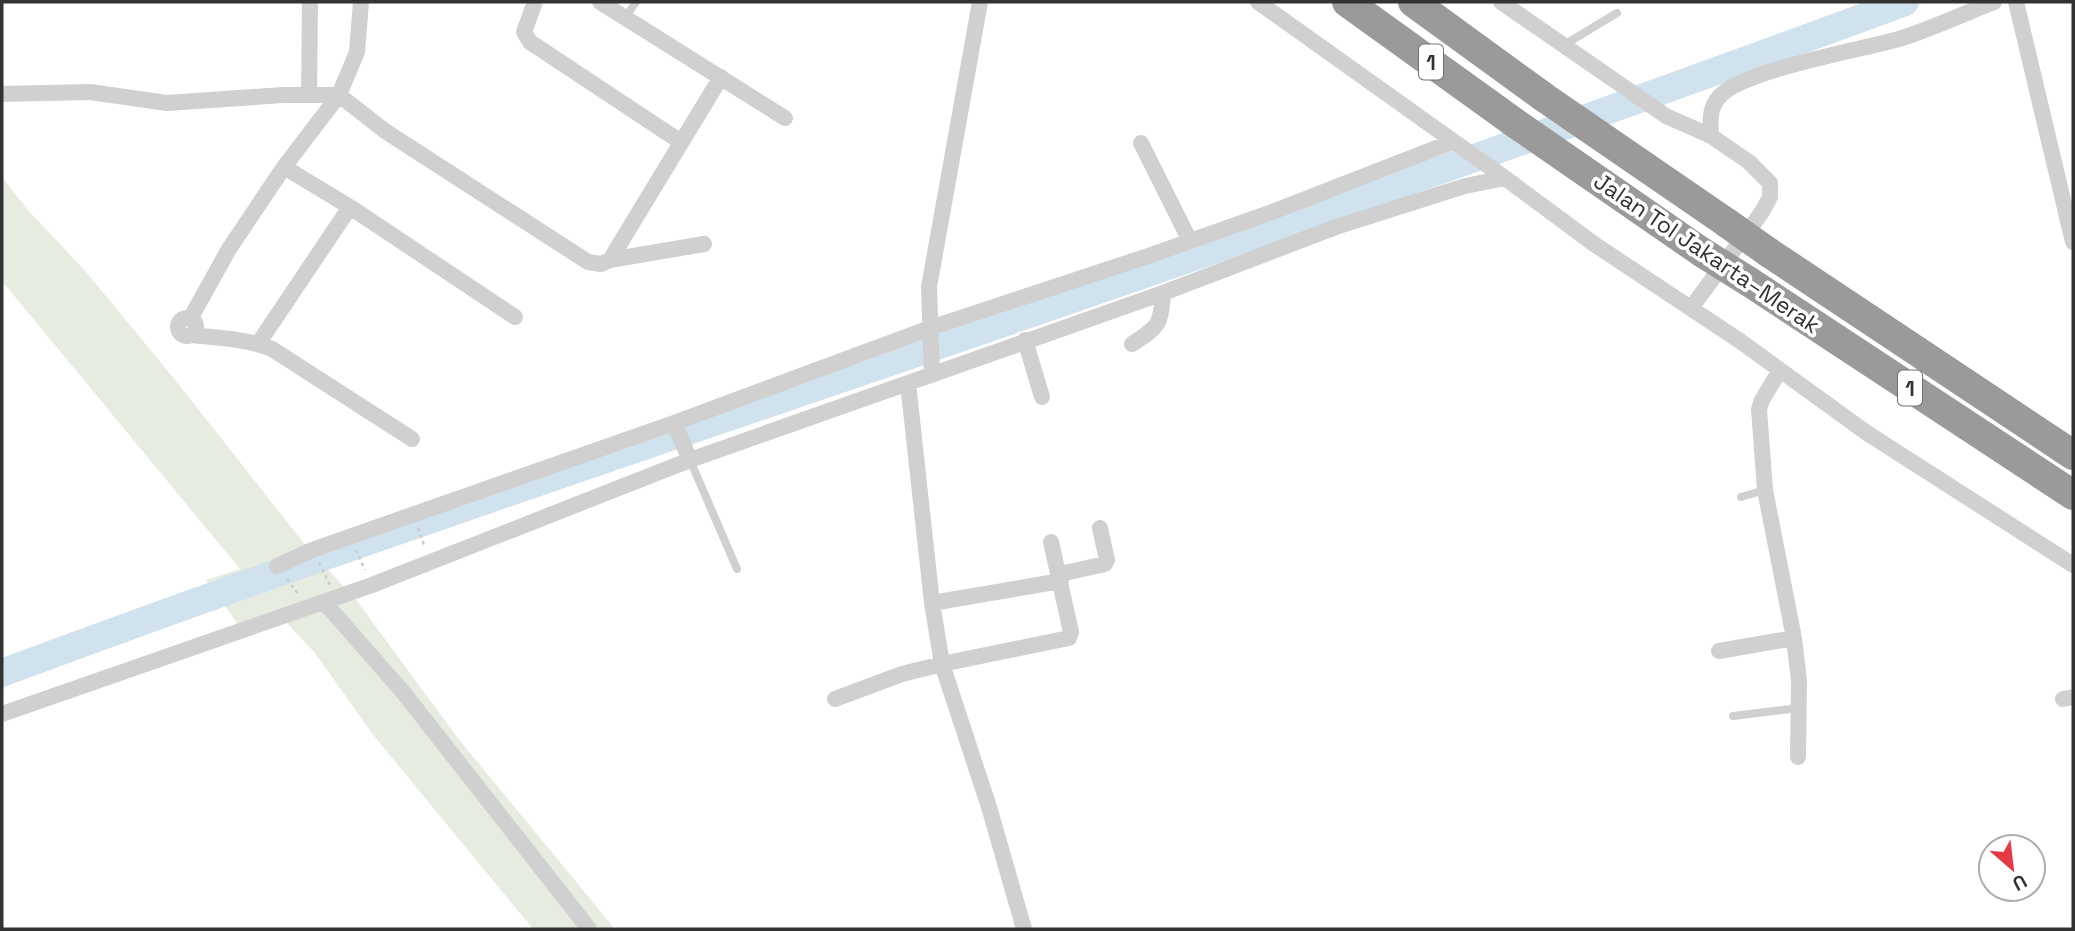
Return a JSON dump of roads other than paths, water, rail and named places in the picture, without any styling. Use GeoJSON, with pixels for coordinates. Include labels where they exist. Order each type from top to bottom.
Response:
{"type":"FeatureCollection","features":[{"type":"Feature","properties":{"kind":"highway","name":"Jalan Tol Jakarta–Merak"},"geometry":{"type":"LineString","coordinates":[[1347,2],[1703,253],[2073,495]]}},
{"type":"Feature","properties":{"kind":"highway","name":"Jalan Tol Jakarta–Merak"},"geometry":{"type":"LineString","coordinates":[[1413,2],[1768,252],[2073,455]]}},
{"type":"Feature","properties":{"kind":"street"},"geometry":{"type":"LineString","coordinates":[[310,2],[310,95]]}},
{"type":"Feature","properties":{"kind":"street"},"geometry":{"type":"LineString","coordinates":[[361,2],[357,52],[340,95],[284,167],[229,249],[191,327],[258,344],[304,369],[412,439]]}},
{"type":"Feature","properties":{"kind":"street"},"geometry":{"type":"LineString","coordinates":[[535,2],[524,32],[530,42],[681,142]]}},
{"type":"Feature","properties":{"kind":"street"},"geometry":{"type":"LineString","coordinates":[[600,2],[785,118]]}},
{"type":"Feature","properties":{"kind":"street"},"geometry":{"type":"LineString","coordinates":[[932,372],[929,286],[980,2]]}},
{"type":"Feature","properties":{"kind":"street"},"geometry":{"type":"LineString","coordinates":[[1258,2],[1594,244],[1691,308],[1867,433],[2073,565]]}},
{"type":"Feature","properties":{"kind":"street"},"geometry":{"type":"LineString","coordinates":[[1501,2],[1666,116],[1711,136],[1761,172],[1770,183],[1770,197],[1762,212],[1691,308]]}},
{"type":"Feature","properties":{"kind":"street"},"geometry":{"type":"LineString","coordinates":[[1711,136],[1710,116],[1713,105],[1719,96],[1736,84],[1774,71],[1901,38],[1994,2]]}},
{"type":"Feature","properties":{"kind":"street"},"geometry":{"type":"LineString","coordinates":[[2016,2],[2073,242]]}},
{"type":"Feature","properties":{"kind":"street"},"geometry":{"type":"LineString","coordinates":[[610,260],[720,77]]}},
{"type":"Feature","properties":{"kind":"street"},"geometry":{"type":"LineString","coordinates":[[2,94],[90,92],[167,103],[340,95],[385,131],[588,261],[601,264],[610,260],[704,244]]}},
{"type":"Feature","properties":{"kind":"street"},"geometry":{"type":"LineString","coordinates":[[1142,143],[1191,241]]}},
{"type":"Feature","properties":{"kind":"street"},"geometry":{"type":"LineString","coordinates":[[279,568],[312,551],[676,427],[930,328],[1191,241],[1459,146]]}},
{"type":"Feature","properties":{"kind":"street"},"geometry":{"type":"LineString","coordinates":[[284,167],[516,317]]}},
{"type":"Feature","properties":{"kind":"street"},"geometry":{"type":"LineString","coordinates":[[2,714],[328,595],[431,563],[688,456],[908,383],[932,372],[1163,293],[1336,227],[1500,174]]}},
{"type":"Feature","properties":{"kind":"street"},"geometry":{"type":"LineString","coordinates":[[258,344],[349,207]]}},
{"type":"Feature","properties":{"kind":"street"},"geometry":{"type":"LineString","coordinates":[[1132,344],[1147,334],[1161,317],[1163,293]]}},
{"type":"Feature","properties":{"kind":"street"},"geometry":{"type":"LineString","coordinates":[[1025,340],[1042,397]]}},
{"type":"Feature","properties":{"kind":"street"},"geometry":{"type":"LineString","coordinates":[[1780,370],[1759,409],[1765,490],[1794,638],[1799,681],[1798,757]]}},
{"type":"Feature","properties":{"kind":"street"},"geometry":{"type":"LineString","coordinates":[[908,383],[932,603],[942,664],[989,807],[1024,929]]}},
{"type":"Feature","properties":{"kind":"street"},"geometry":{"type":"LineString","coordinates":[[676,427],[688,456]]}},
{"type":"Feature","properties":{"kind":"street"},"geometry":{"type":"LineString","coordinates":[[932,603],[1060,577],[1104,564],[1107,560],[1100,528]]}},
{"type":"Feature","properties":{"kind":"street"},"geometry":{"type":"LineString","coordinates":[[835,699],[902,674],[1069,638],[1071,632],[1051,542]]}},
{"type":"Feature","properties":{"kind":"street"},"geometry":{"type":"LineString","coordinates":[[328,595],[589,929]]}},
{"type":"Feature","properties":{"kind":"street"},"geometry":{"type":"LineString","coordinates":[[1719,651],[1794,638]]}},
{"type":"Feature","properties":{"kind":"lane"},"geometry":{"type":"LineString","coordinates":[[625,18],[636,2]]}},
{"type":"Feature","properties":{"kind":"lane"},"geometry":{"type":"LineString","coordinates":[[1564,45],[1617,13]]}},
{"type":"Feature","properties":{"kind":"lane"},"geometry":{"type":"LineString","coordinates":[[688,456],[737,569]]}},
{"type":"Feature","properties":{"kind":"lane"},"geometry":{"type":"LineString","coordinates":[[1741,497],[1765,490]]}},
{"type":"Feature","properties":{"kind":"lane"},"geometry":{"type":"LineString","coordinates":[[1733,716],[1799,708]]}},
{"type":"Feature","properties":{"kind":"waterway"},"geometry":{"type":"LineString","coordinates":[[2,673],[396,532],[1374,193],[1905,2]]}}]}
